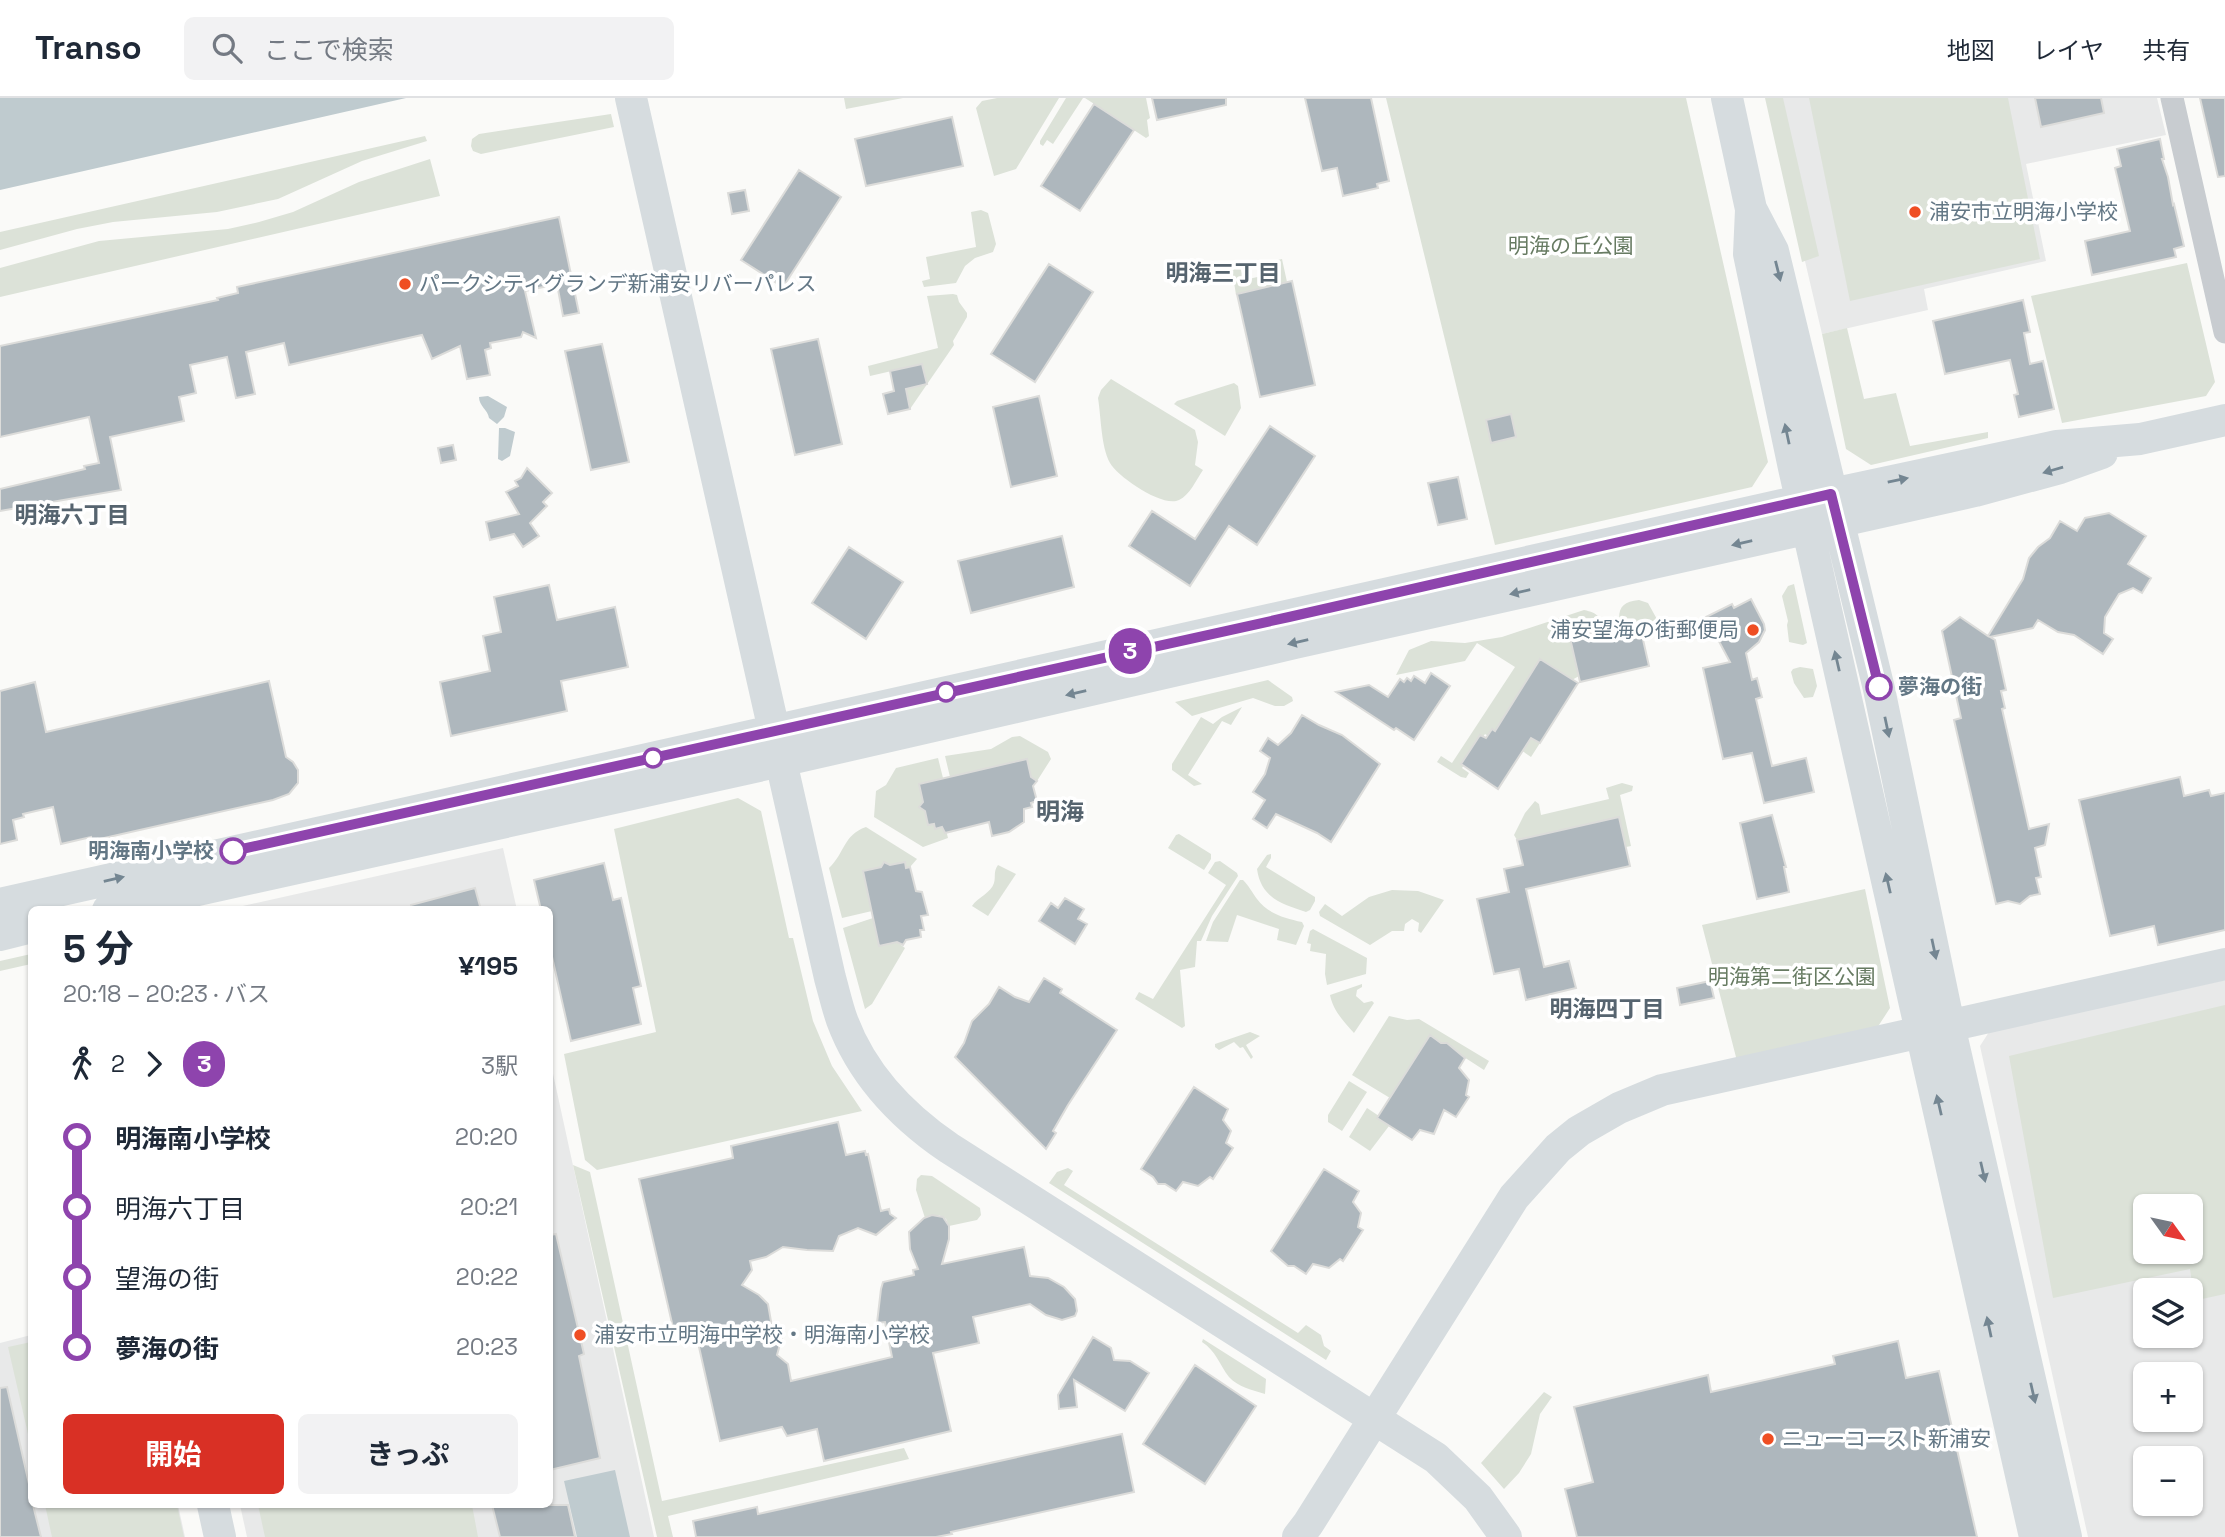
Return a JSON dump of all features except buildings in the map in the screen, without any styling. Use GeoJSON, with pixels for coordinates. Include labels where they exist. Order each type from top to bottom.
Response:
{"type":"FeatureCollection","features":[{"type":"Feature","properties":{"kind":"street"},"geometry":{"type":"LineString","coordinates":[[631,98],[830,978],[855,1049],[870,1073],[904,1114],[925,1132],[1436,1458],[1478,1498],[1506,1537]]}},
{"type":"Feature","properties":{"kind":"street"},"geometry":{"type":"LineString","coordinates":[[1727,98],[1751,209],[1773,251],[1820,511],[1879,689],[1936,1029],[2035,1537]]}},
{"type":"Feature","properties":{"kind":"street"},"geometry":{"type":"LineString","coordinates":[[2172,98],[2225,332]]}},
{"type":"Feature","properties":{"kind":"street"},"geometry":{"type":"LineString","coordinates":[[126,906],[781,761],[1296,643],[1820,511],[2057,446],[2140,439],[2225,420]]}},
{"type":"Feature","properties":{"kind":"street"},"geometry":{"type":"LineString","coordinates":[[0,904],[77,899],[775,730],[1820,511]]}},
{"type":"Feature","properties":{"kind":"street"},"geometry":{"type":"LineString","coordinates":[[0,934],[28,928]]}},
{"type":"Feature","properties":{"kind":"street"},"geometry":{"type":"LineString","coordinates":[[1297,1537],[1514,1196],[1558,1147],[1583,1129],[1619,1108],[1662,1090],[2225,964]]}},
{"type":"Feature","properties":{"kind":"street"},"geometry":{"type":"LineString","coordinates":[[1936,1029],[2066,1537]]}},
{"type":"Feature","properties":{"kind":"street"},"geometry":{"type":"LineString","coordinates":[[214,1508],[220,1537]]}},
{"type":"Feature","properties":{"kind":"shaded area"},"geometry":{"type":"Polygon","coordinates":[[[0,98],[406,98],[0,190],[0,98]]]}},
{"type":"Feature","properties":{"kind":"shaded area","name":"浦安市立明海小学校"},"geometry":{"type":"Polygon","coordinates":[[[1767,98],[2157,98],[2166,135],[2026,164],[2046,261],[1924,289],[1928,310],[1822,334],[1767,98]]]}},
{"type":"Feature","properties":{"kind":"shaded area"},"geometry":{"type":"Polygon","coordinates":[[[488,396],[507,407],[504,417],[497,424],[489,418],[479,400],[479,397],[488,396]]]}},
{"type":"Feature","properties":{"kind":"shaded area"},"geometry":{"type":"Polygon","coordinates":[[[499,428],[515,432],[510,456],[502,461],[498,459],[499,428]]]}},
{"type":"Feature","properties":{"kind":"shaded area"},"geometry":{"type":"Polygon","coordinates":[[[503,848],[516,906],[243,906],[503,848]]]}},
{"type":"Feature","properties":{"kind":"shaded area"},"geometry":{"type":"Polygon","coordinates":[[[2225,980],[2225,1537],[2088,1537],[1980,1046],[1989,1032],[2225,980]]]}},
{"type":"Feature","properties":{"kind":"shaded area","name":"浦安市立明海中学校・明海南小学校"},"geometry":{"type":"Polygon","coordinates":[[[553,1074],[654,1537],[247,1537],[241,1508],[553,1508],[553,1074]]]}},
{"type":"Feature","properties":{"kind":"shaded area"},"geometry":{"type":"Polygon","coordinates":[[[28,1336],[28,1508],[179,1508],[185,1537],[0,1537],[0,1343],[28,1336]]]}},
{"type":"Feature","properties":{"kind":"shaded area"},"geometry":{"type":"Polygon","coordinates":[[[615,1470],[630,1537],[577,1537],[564,1481],[615,1470]]]}},
{"type":"Feature","properties":{"kind":"green space"},"geometry":{"type":"Polygon","coordinates":[[[844,98],[903,98],[846,109],[844,98]]]}},
{"type":"Feature","properties":{"kind":"green space"},"geometry":{"type":"Polygon","coordinates":[[[997,98],[1059,98],[1016,169],[994,176],[976,108],[982,101],[997,98]]]}},
{"type":"Feature","properties":{"kind":"green space"},"geometry":{"type":"Polygon","coordinates":[[[1066,98],[1083,98],[1053,144],[1047,140],[1043,146],[1040,141],[1066,98]]]}},
{"type":"Feature","properties":{"kind":"green space"},"geometry":{"type":"Polygon","coordinates":[[[1085,98],[1146,98],[1150,118],[1147,120],[1149,136],[1146,138],[1085,98]]]}},
{"type":"Feature","properties":{"kind":"green space","name":"明海の丘公園"},"geometry":{"type":"Polygon","coordinates":[[[1386,98],[1686,98],[1768,462],[1752,487],[1495,545],[1386,98]]]}},
{"type":"Feature","properties":{"kind":"green space"},"geometry":{"type":"Polygon","coordinates":[[[1765,98],[1783,98],[1819,256],[1802,262],[1765,98]]]}},
{"type":"Feature","properties":{"kind":"green space","name":"浦安市立明海小学校"},"geometry":{"type":"Polygon","coordinates":[[[1809,98],[2008,98],[2040,259],[1850,301],[1809,98]]]}},
{"type":"Feature","properties":{"kind":"green space"},"geometry":{"type":"Polygon","coordinates":[[[611,114],[614,127],[481,154],[473,151],[471,146],[472,139],[479,134],[611,114]]]}},
{"type":"Feature","properties":{"kind":"green space"},"geometry":{"type":"Polygon","coordinates":[[[425,136],[427,141],[362,161],[278,199],[217,212],[113,222],[0,250],[0,232],[425,136]]]}},
{"type":"Feature","properties":{"kind":"green space"},"geometry":{"type":"Polygon","coordinates":[[[430,159],[440,196],[0,297],[0,268],[99,241],[228,229],[259,222],[293,212],[359,182],[430,159]]]}},
{"type":"Feature","properties":{"kind":"green space"},"geometry":{"type":"Polygon","coordinates":[[[981,210],[988,213],[996,244],[993,252],[975,258],[965,266],[956,283],[924,287],[922,281],[930,279],[926,257],[976,247],[971,212],[981,210]]]}},
{"type":"Feature","properties":{"kind":"green space"},"geometry":{"type":"Polygon","coordinates":[[[1282,259],[1287,282],[1236,295],[1232,269],[1240,267],[1244,280],[1280,272],[1278,260],[1282,259]]]}},
{"type":"Feature","properties":{"kind":"green space"},"geometry":{"type":"Polygon","coordinates":[[[2187,263],[2215,382],[2206,396],[2062,423],[2031,296],[2187,263]]]}},
{"type":"Feature","properties":{"kind":"green space"},"geometry":{"type":"Polygon","coordinates":[[[957,295],[967,317],[953,341],[954,345],[910,409],[906,389],[926,384],[922,364],[870,376],[868,366],[938,348],[927,296],[957,295]]]}},
{"type":"Feature","properties":{"kind":"green space"},"geometry":{"type":"Polygon","coordinates":[[[1847,328],[1864,399],[1896,393],[1910,446],[1988,432],[1988,438],[1871,465],[1846,449],[1822,334],[1847,328]]]}},
{"type":"Feature","properties":{"kind":"green space"},"geometry":{"type":"Polygon","coordinates":[[[1111,379],[1195,430],[1198,442],[1195,465],[1203,470],[1183,498],[1172,501],[1152,495],[1122,476],[1110,463],[1103,440],[1098,398],[1111,379]]]}},
{"type":"Feature","properties":{"kind":"green space"},"geometry":{"type":"Polygon","coordinates":[[[1234,383],[1238,386],[1241,408],[1225,436],[1174,404],[1177,401],[1234,383]]]}},
{"type":"Feature","properties":{"kind":"green space"},"geometry":{"type":"Polygon","coordinates":[[[1794,584],[1807,643],[1803,645],[1789,642],[1788,621],[1782,596],[1788,586],[1794,584]]]}},
{"type":"Feature","properties":{"kind":"green space"},"geometry":{"type":"Polygon","coordinates":[[[1639,600],[1648,603],[1658,621],[1641,631],[1639,623],[1620,627],[1619,615],[1622,607],[1639,600]]]}},
{"type":"Feature","properties":{"kind":"green space"},"geometry":{"type":"Polygon","coordinates":[[[1584,610],[1598,616],[1604,630],[1570,638],[1579,676],[1572,680],[1540,659],[1502,719],[1540,743],[1531,757],[1508,741],[1504,746],[1485,734],[1462,768],[1469,773],[1466,778],[1437,762],[1441,756],[1452,763],[1515,667],[1477,643],[1465,661],[1396,675],[1409,650],[1431,641],[1465,643],[1502,637],[1584,610]]]}},
{"type":"Feature","properties":{"kind":"green space"},"geometry":{"type":"Polygon","coordinates":[[[1800,667],[1813,669],[1817,686],[1813,697],[1804,698],[1794,683],[1791,672],[1800,667]]]}},
{"type":"Feature","properties":{"kind":"green space"},"geometry":{"type":"Polygon","coordinates":[[[1268,680],[1292,697],[1293,701],[1284,706],[1275,706],[1253,698],[1192,716],[1175,702],[1268,680]]]}},
{"type":"Feature","properties":{"kind":"green space"},"geometry":{"type":"Polygon","coordinates":[[[1242,707],[1231,725],[1222,721],[1188,775],[1202,784],[1194,786],[1172,770],[1172,764],[1201,717],[1213,724],[1242,707]]]}},
{"type":"Feature","properties":{"kind":"green space"},"geometry":{"type":"Polygon","coordinates":[[[1020,736],[1048,752],[1051,759],[1037,781],[1031,777],[1027,760],[950,777],[945,756],[991,749],[1012,737],[1020,736]]]}},
{"type":"Feature","properties":{"kind":"green space"},"geometry":{"type":"Polygon","coordinates":[[[938,758],[943,778],[919,784],[923,802],[920,807],[925,811],[928,825],[934,824],[936,829],[945,826],[948,838],[923,847],[874,817],[876,791],[886,785],[896,768],[938,758]]]}},
{"type":"Feature","properties":{"kind":"green space"},"geometry":{"type":"Polygon","coordinates":[[[1622,783],[1633,786],[1632,791],[1620,795],[1631,846],[1626,847],[1619,817],[1517,840],[1514,835],[1525,813],[1535,801],[1539,804],[1541,815],[1609,799],[1606,788],[1622,783]]]}},
{"type":"Feature","properties":{"kind":"green space"},"geometry":{"type":"Polygon","coordinates":[[[738,798],[761,811],[789,938],[793,938],[813,1021],[832,1066],[862,1111],[597,1170],[585,1160],[564,1054],[656,1032],[614,829],[738,798]]]}},
{"type":"Feature","properties":{"kind":"green space"},"geometry":{"type":"Polygon","coordinates":[[[866,827],[917,859],[906,868],[904,862],[890,865],[884,862],[881,867],[863,871],[872,911],[842,918],[829,868],[848,840],[858,830],[866,827]]]}},
{"type":"Feature","properties":{"kind":"green space"},"geometry":{"type":"Polygon","coordinates":[[[1179,834],[1211,854],[1204,870],[1168,848],[1179,834]]]}},
{"type":"Feature","properties":{"kind":"green space"},"geometry":{"type":"Polygon","coordinates":[[[1271,854],[1266,867],[1315,897],[1310,910],[1306,912],[1281,903],[1263,887],[1257,869],[1267,855],[1271,854]]]}},
{"type":"Feature","properties":{"kind":"green space"},"geometry":{"type":"Polygon","coordinates":[[[1220,861],[1238,876],[1212,916],[1201,941],[1197,941],[1195,967],[1180,970],[1185,1026],[1182,1028],[1135,999],[1139,992],[1153,999],[1226,885],[1208,873],[1215,862],[1220,861]]]}},
{"type":"Feature","properties":{"kind":"green space"},"geometry":{"type":"Polygon","coordinates":[[[998,865],[1016,874],[988,916],[972,906],[992,886],[998,865]]]}},
{"type":"Feature","properties":{"kind":"green space"},"geometry":{"type":"Polygon","coordinates":[[[1240,880],[1245,882],[1266,908],[1283,917],[1302,922],[1304,926],[1296,945],[1277,940],[1279,929],[1237,915],[1228,942],[1206,941],[1213,922],[1240,880]]]}},
{"type":"Feature","properties":{"kind":"green space","name":"明海第二街区公園"},"geometry":{"type":"Polygon","coordinates":[[[1865,889],[1890,1008],[1877,1028],[1737,1061],[1702,925],[1865,889]]]}},
{"type":"Feature","properties":{"kind":"green space"},"geometry":{"type":"Polygon","coordinates":[[[1392,890],[1418,891],[1444,900],[1421,933],[1418,931],[1419,923],[1412,919],[1405,924],[1404,931],[1392,931],[1370,945],[1320,916],[1319,912],[1325,904],[1342,916],[1369,897],[1392,890]]]}},
{"type":"Feature","properties":{"kind":"green space"},"geometry":{"type":"Polygon","coordinates":[[[873,918],[879,946],[897,942],[905,948],[872,1004],[865,1009],[843,928],[873,918]]]}},
{"type":"Feature","properties":{"kind":"green space"},"geometry":{"type":"Polygon","coordinates":[[[1313,929],[1367,958],[1366,974],[1327,985],[1326,954],[1310,951],[1311,944],[1307,943],[1313,929]]]}},
{"type":"Feature","properties":{"kind":"green space"},"geometry":{"type":"Polygon","coordinates":[[[28,955],[28,965],[0,971],[0,961],[28,955]]]}},
{"type":"Feature","properties":{"kind":"green space"},"geometry":{"type":"Polygon","coordinates":[[[1362,984],[1356,996],[1364,1003],[1374,1003],[1354,1033],[1342,1020],[1330,995],[1362,984]]]}},
{"type":"Feature","properties":{"kind":"green space"},"geometry":{"type":"Polygon","coordinates":[[[2225,1005],[2225,1294],[2203,1299],[2203,1278],[2191,1278],[2190,1269],[2147,1278],[2133,1278],[2133,1281],[2053,1298],[2009,1056],[2225,1005]]]}},
{"type":"Feature","properties":{"kind":"green space"},"geometry":{"type":"Polygon","coordinates":[[[1389,1016],[1407,1020],[1419,1019],[1489,1061],[1484,1070],[1453,1050],[1448,1043],[1441,1043],[1430,1036],[1390,1098],[1352,1075],[1389,1016]]]}},
{"type":"Feature","properties":{"kind":"green space"},"geometry":{"type":"Polygon","coordinates":[[[1250,1032],[1260,1036],[1246,1045],[1253,1057],[1251,1059],[1243,1047],[1240,1048],[1234,1042],[1219,1050],[1215,1047],[1215,1044],[1250,1032]]]}},
{"type":"Feature","properties":{"kind":"green space"},"geometry":{"type":"Polygon","coordinates":[[[1349,1081],[1367,1092],[1342,1131],[1328,1122],[1328,1115],[1349,1081]]]}},
{"type":"Feature","properties":{"kind":"green space"},"geometry":{"type":"Polygon","coordinates":[[[1367,1108],[1389,1126],[1370,1151],[1349,1137],[1367,1108]]]}},
{"type":"Feature","properties":{"kind":"green space"},"geometry":{"type":"Polygon","coordinates":[[[573,1165],[590,1172],[662,1501],[904,1448],[909,1459],[668,1516],[673,1537],[657,1537],[573,1165]]]}},
{"type":"Feature","properties":{"kind":"green space"},"geometry":{"type":"Polygon","coordinates":[[[1068,1168],[1073,1171],[1064,1185],[1298,1333],[1306,1325],[1321,1335],[1324,1346],[1331,1351],[1326,1360],[1049,1183],[1057,1172],[1068,1168]]]}},
{"type":"Feature","properties":{"kind":"green space"},"geometry":{"type":"Polygon","coordinates":[[[921,1175],[932,1176],[980,1208],[981,1215],[977,1220],[949,1226],[946,1219],[939,1215],[925,1218],[916,1190],[917,1179],[921,1175]]]}},
{"type":"Feature","properties":{"kind":"green space"},"geometry":{"type":"Polygon","coordinates":[[[1203,1339],[1266,1379],[1265,1394],[1246,1388],[1233,1380],[1202,1342],[1203,1339]]]}},
{"type":"Feature","properties":{"kind":"green space"},"geometry":{"type":"Polygon","coordinates":[[[28,1343],[28,1434],[8,1347],[28,1343]]]}},
{"type":"Feature","properties":{"kind":"green space"},"geometry":{"type":"Polygon","coordinates":[[[1544,1392],[1552,1397],[1540,1414],[1531,1454],[1519,1473],[1504,1489],[1481,1463],[1544,1392]]]}},
{"type":"Feature","properties":{"kind":"green space"},"geometry":{"type":"Polygon","coordinates":[[[46,1508],[178,1508],[184,1537],[52,1537],[46,1508]]]}},
{"type":"Feature","properties":{"kind":"green space"},"geometry":{"type":"Polygon","coordinates":[[[259,1508],[473,1508],[478,1537],[265,1537],[259,1508]]]}},
{"type":"Feature","properties":{"kind":"bus line","name":"3"},"geometry":{"type":"LineString","coordinates":[[233,851],[1831,494],[1879,687]]}},
{"type":"Feature","properties":{"kind":"place","name":"浦安市立明海小学校"},"geometry":{"type":"Point","coordinates":[1915,212]}},
{"type":"Feature","properties":{"kind":"place","name":"パークシティグランデ新浦安リバーパレス"},"geometry":{"type":"Point","coordinates":[405,284]}},
{"type":"Feature","properties":{"kind":"place","name":"浦安望海の街郵便局"},"geometry":{"type":"Point","coordinates":[1753,630]}},
{"type":"Feature","properties":{"kind":"place","name":"夢海の街"},"geometry":{"type":"Point","coordinates":[1879,687]}},
{"type":"Feature","properties":{"kind":"place","name":"明海南小学校"},"geometry":{"type":"Point","coordinates":[233,851]}},
{"type":"Feature","properties":{"kind":"place","name":"浦安市立明海中学校・明海南小学校"},"geometry":{"type":"Point","coordinates":[580,1335]}},
{"type":"Feature","properties":{"kind":"place","name":"ニューコースト新浦安"},"geometry":{"type":"Point","coordinates":[1768,1439]}},
{"type":"Feature","properties":{"kind":"district","name":"明海三丁目"},"geometry":{"type":"Point","coordinates":[1223,273]}},
{"type":"Feature","properties":{"kind":"district","name":"明海六丁目"},"geometry":{"type":"Point","coordinates":[72,515]}},
{"type":"Feature","properties":{"kind":"district","name":"明海"},"geometry":{"type":"Point","coordinates":[1060,812]}},
{"type":"Feature","properties":{"kind":"district","name":"明海四丁目"},"geometry":{"type":"Point","coordinates":[1607,1009]}}]}
